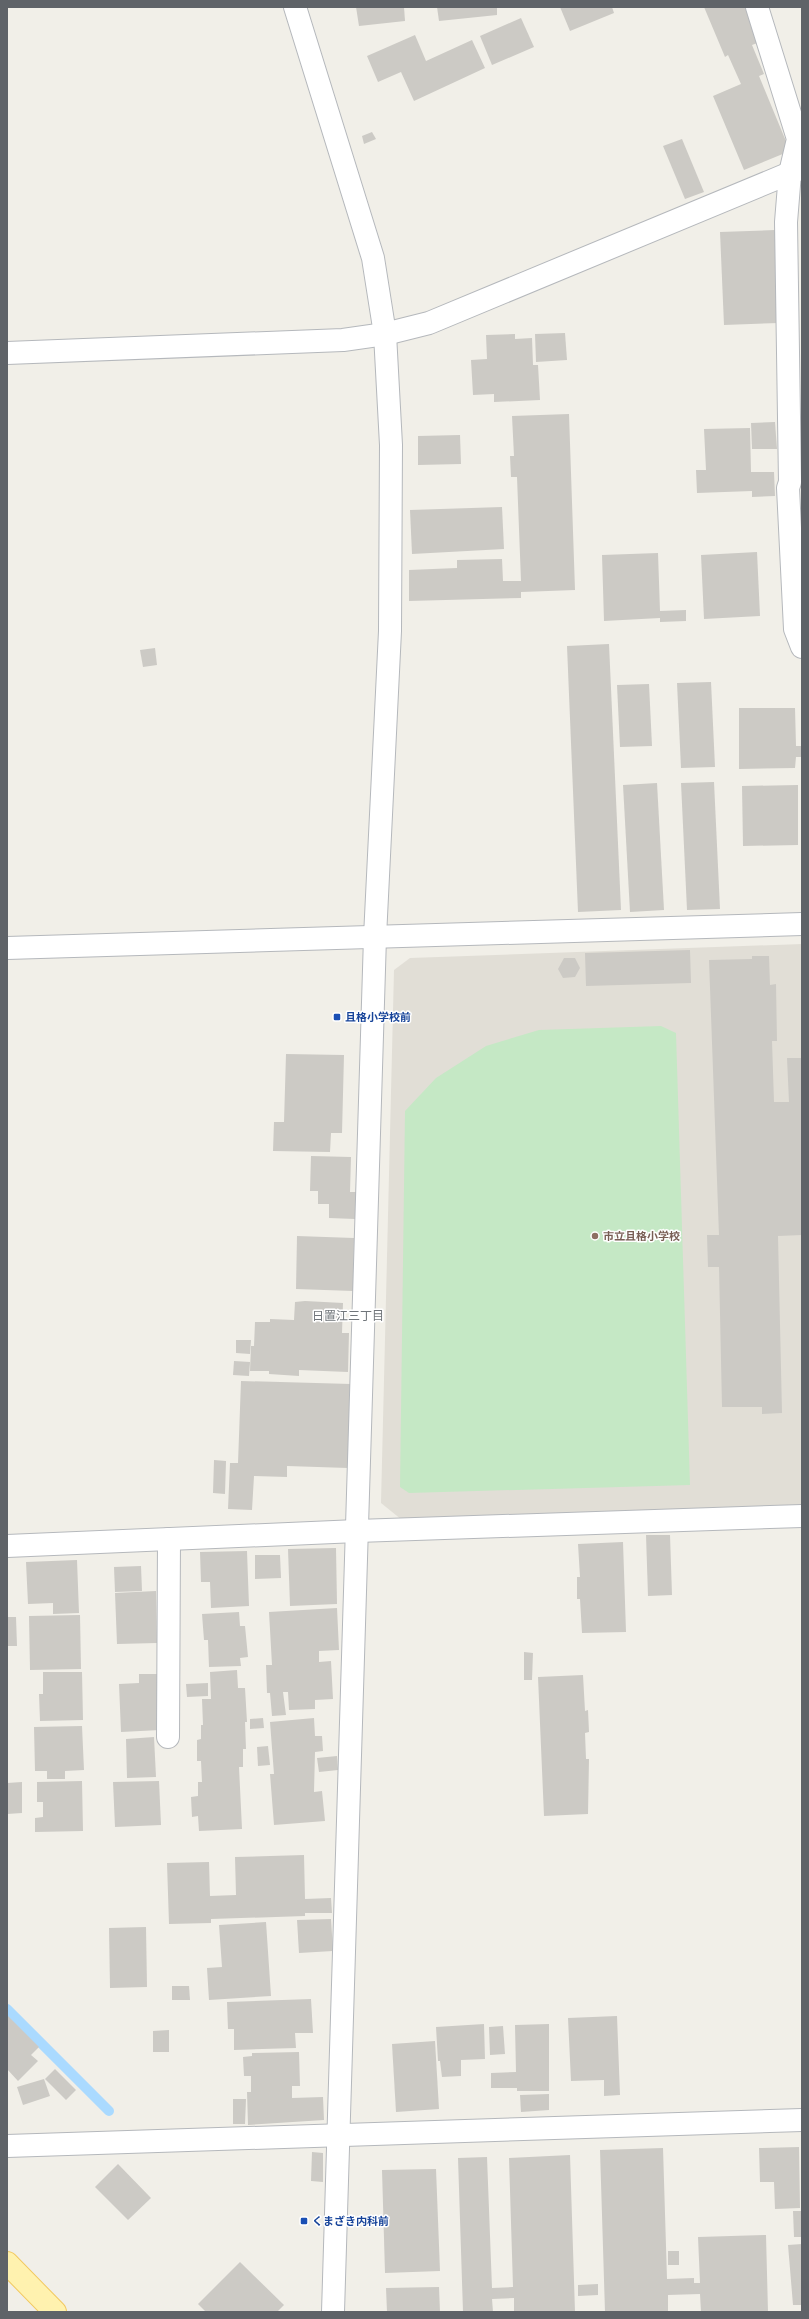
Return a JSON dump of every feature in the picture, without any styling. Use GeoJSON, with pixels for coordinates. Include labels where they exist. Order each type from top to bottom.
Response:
{"type":"FeatureCollection","features":[{"type":"Feature","properties":{"kind":"main road"},"geometry":{"type":"LineString","coordinates":[[7,2263],[56,2312]]}},
{"type":"Feature","properties":{"kind":"street"},"geometry":{"type":"LineString","coordinates":[[295,7],[373,258],[385,334],[391,445],[390,631],[375,936],[340,2136],[333,2312]]}},
{"type":"Feature","properties":{"kind":"street"},"geometry":{"type":"LineString","coordinates":[[757,7],[798,139],[796,170],[786,222],[796,479],[788,488],[795,629],[802,647]]}},
{"type":"Feature","properties":{"kind":"street"},"geometry":{"type":"LineString","coordinates":[[7,353],[343,340],[385,334],[429,323],[796,170]]}},
{"type":"Feature","properties":{"kind":"street"},"geometry":{"type":"LineString","coordinates":[[7,948],[802,924]]}},
{"type":"Feature","properties":{"kind":"street"},"geometry":{"type":"LineString","coordinates":[[7,1546],[357,1530],[802,1516]]}},
{"type":"Feature","properties":{"kind":"street"},"geometry":{"type":"LineString","coordinates":[[168,1737],[169,1539]]}},
{"type":"Feature","properties":{"kind":"street"},"geometry":{"type":"LineString","coordinates":[[7,2146],[802,2120]]}},
{"type":"Feature","properties":{"kind":"shaded area","name":"市立且格小学校"},"geometry":{"type":"Polygon","coordinates":[[[802,944],[802,1507],[402,1520],[381,1503],[394,970],[410,958],[802,944]]]}},
{"type":"Feature","properties":{"kind":"green space"},"geometry":{"type":"Polygon","coordinates":[[[661,1026],[676,1033],[690,1485],[409,1493],[400,1487],[405,1111],[436,1078],[486,1046],[539,1030],[661,1026]]]}},
{"type":"Feature","properties":{"kind":"building"},"geometry":{"type":"Polygon","coordinates":[[[356,7],[404,7],[405,21],[359,26],[356,7]]]}},
{"type":"Feature","properties":{"kind":"building"},"geometry":{"type":"Polygon","coordinates":[[[437,7],[497,7],[497,15],[439,21],[437,7]]]}},
{"type":"Feature","properties":{"kind":"building"},"geometry":{"type":"Polygon","coordinates":[[[560,7],[612,7],[614,13],[570,31],[560,7]]]}},
{"type":"Feature","properties":{"kind":"building"},"geometry":{"type":"Polygon","coordinates":[[[704,7],[745,7],[760,42],[752,45],[764,74],[759,76],[790,151],[744,170],[713,96],[741,84],[728,55],[725,57],[704,7]]]}},
{"type":"Feature","properties":{"kind":"building"},"geometry":{"type":"Polygon","coordinates":[[[521,18],[534,47],[492,65],[480,36],[521,18]]]}},
{"type":"Feature","properties":{"kind":"building"},"geometry":{"type":"Polygon","coordinates":[[[415,35],[426,61],[472,40],[485,68],[414,101],[401,72],[378,82],[367,56],[415,35]]]}},
{"type":"Feature","properties":{"kind":"building"},"geometry":{"type":"Polygon","coordinates":[[[372,132],[376,139],[364,144],[362,136],[372,132]]]}},
{"type":"Feature","properties":{"kind":"building"},"geometry":{"type":"Polygon","coordinates":[[[682,139],[704,192],[685,199],[663,146],[682,139]]]}},
{"type":"Feature","properties":{"kind":"building"},"geometry":{"type":"Polygon","coordinates":[[[775,230],[779,323],[724,325],[720,232],[775,230]]]}},
{"type":"Feature","properties":{"kind":"building"},"geometry":{"type":"Polygon","coordinates":[[[565,333],[567,360],[536,362],[535,334],[565,333]]]}},
{"type":"Feature","properties":{"kind":"building"},"geometry":{"type":"Polygon","coordinates":[[[515,334],[515,339],[532,338],[533,365],[538,365],[540,400],[494,402],[494,394],[473,395],[471,360],[487,359],[486,335],[515,334]]]}},
{"type":"Feature","properties":{"kind":"building"},"geometry":{"type":"Polygon","coordinates":[[[569,414],[575,590],[521,592],[521,598],[409,601],[409,570],[457,568],[457,560],[502,559],[503,581],[521,581],[517,477],[511,477],[510,456],[514,456],[512,416],[569,414]]]}},
{"type":"Feature","properties":{"kind":"building"},"geometry":{"type":"Polygon","coordinates":[[[775,422],[777,449],[752,449],[751,423],[775,422]]]}},
{"type":"Feature","properties":{"kind":"building"},"geometry":{"type":"Polygon","coordinates":[[[750,428],[751,472],[774,472],[775,496],[752,497],[752,491],[697,493],[696,470],[706,470],[704,429],[750,428]]]}},
{"type":"Feature","properties":{"kind":"building"},"geometry":{"type":"Polygon","coordinates":[[[460,435],[461,464],[418,465],[418,436],[460,435]]]}},
{"type":"Feature","properties":{"kind":"building"},"geometry":{"type":"Polygon","coordinates":[[[502,507],[504,549],[412,554],[410,510],[502,507]]]}},
{"type":"Feature","properties":{"kind":"building"},"geometry":{"type":"Polygon","coordinates":[[[757,552],[760,616],[704,619],[701,555],[757,552]]]}},
{"type":"Feature","properties":{"kind":"building"},"geometry":{"type":"Polygon","coordinates":[[[658,553],[660,611],[686,610],[686,621],[660,622],[660,618],[604,621],[602,555],[658,553]]]}},
{"type":"Feature","properties":{"kind":"building"},"geometry":{"type":"Polygon","coordinates":[[[609,644],[621,910],[578,912],[567,646],[609,644]]]}},
{"type":"Feature","properties":{"kind":"building"},"geometry":{"type":"Polygon","coordinates":[[[155,648],[157,665],[143,667],[140,650],[155,648]]]}},
{"type":"Feature","properties":{"kind":"building"},"geometry":{"type":"Polygon","coordinates":[[[711,682],[715,767],[681,768],[677,683],[711,682]]]}},
{"type":"Feature","properties":{"kind":"building"},"geometry":{"type":"Polygon","coordinates":[[[649,684],[652,746],[620,747],[617,685],[649,684]]]}},
{"type":"Feature","properties":{"kind":"building"},"geometry":{"type":"Polygon","coordinates":[[[739,708],[795,708],[796,746],[802,746],[802,757],[796,757],[795,768],[739,769],[739,708]]]}},
{"type":"Feature","properties":{"kind":"building"},"geometry":{"type":"Polygon","coordinates":[[[714,782],[720,909],[687,910],[681,783],[714,782]]]}},
{"type":"Feature","properties":{"kind":"building"},"geometry":{"type":"Polygon","coordinates":[[[657,783],[664,910],[630,912],[623,785],[657,783]]]}},
{"type":"Feature","properties":{"kind":"building"},"geometry":{"type":"Polygon","coordinates":[[[798,785],[798,845],[743,846],[742,786],[798,785]]]}},
{"type":"Feature","properties":{"kind":"building"},"geometry":{"type":"Polygon","coordinates":[[[690,950],[691,983],[586,986],[585,953],[690,950]]]}},
{"type":"Feature","properties":{"kind":"building"},"geometry":{"type":"Polygon","coordinates":[[[752,956],[769,956],[770,985],[776,984],[777,1041],[772,1041],[774,1102],[789,1102],[787,1058],[802,1058],[802,1235],[778,1236],[782,1413],[762,1414],[762,1407],[722,1407],[719,1267],[708,1267],[707,1235],[719,1235],[709,960],[752,959],[752,956]]]}},
{"type":"Feature","properties":{"kind":"building"},"geometry":{"type":"Polygon","coordinates":[[[564,958],[575,958],[580,968],[575,977],[563,978],[558,969],[564,958]]]}},
{"type":"Feature","properties":{"kind":"building"},"geometry":{"type":"Polygon","coordinates":[[[286,1054],[344,1055],[342,1133],[331,1133],[330,1152],[273,1151],[274,1122],[284,1122],[286,1054]]]}},
{"type":"Feature","properties":{"kind":"building"},"geometry":{"type":"Polygon","coordinates":[[[311,1156],[351,1157],[350,1192],[356,1192],[355,1219],[329,1218],[329,1204],[318,1204],[318,1191],[310,1191],[311,1156]]]}},
{"type":"Feature","properties":{"kind":"building"},"geometry":{"type":"Polygon","coordinates":[[[297,1236],[354,1238],[353,1291],[296,1289],[297,1236]]]}},
{"type":"Feature","properties":{"kind":"building"},"geometry":{"type":"Polygon","coordinates":[[[305,1301],[343,1303],[342,1333],[349,1333],[348,1372],[299,1370],[299,1376],[269,1374],[269,1371],[250,1371],[251,1346],[254,1346],[255,1322],[270,1322],[270,1319],[294,1320],[295,1302],[305,1301]]]}},
{"type":"Feature","properties":{"kind":"building"},"geometry":{"type":"Polygon","coordinates":[[[236,1340],[251,1340],[250,1354],[236,1353],[236,1340]]]}},
{"type":"Feature","properties":{"kind":"building"},"geometry":{"type":"Polygon","coordinates":[[[234,1361],[250,1362],[249,1376],[233,1375],[234,1361]]]}},
{"type":"Feature","properties":{"kind":"building"},"geometry":{"type":"Polygon","coordinates":[[[241,1381],[351,1384],[348,1468],[287,1466],[287,1477],[254,1476],[252,1510],[228,1509],[230,1463],[238,1463],[241,1381]]]}},
{"type":"Feature","properties":{"kind":"building"},"geometry":{"type":"Polygon","coordinates":[[[214,1460],[226,1461],[225,1494],[213,1493],[214,1460]]]}},
{"type":"Feature","properties":{"kind":"building"},"geometry":{"type":"Polygon","coordinates":[[[646,1535],[670,1535],[672,1595],[648,1596],[646,1535]]]}},
{"type":"Feature","properties":{"kind":"building"},"geometry":{"type":"Polygon","coordinates":[[[623,1542],[626,1632],[582,1633],[580,1599],[577,1599],[577,1577],[580,1577],[578,1544],[623,1542]]]}},
{"type":"Feature","properties":{"kind":"building"},"geometry":{"type":"Polygon","coordinates":[[[336,1548],[337,1604],[290,1606],[288,1549],[336,1548]]]}},
{"type":"Feature","properties":{"kind":"building"},"geometry":{"type":"Polygon","coordinates":[[[247,1551],[249,1606],[211,1608],[210,1582],[201,1582],[200,1552],[247,1551]]]}},
{"type":"Feature","properties":{"kind":"building"},"geometry":{"type":"Polygon","coordinates":[[[255,1555],[280,1555],[281,1578],[255,1579],[255,1555]]]}},
{"type":"Feature","properties":{"kind":"building"},"geometry":{"type":"Polygon","coordinates":[[[77,1560],[79,1613],[53,1614],[53,1603],[28,1604],[26,1562],[77,1560]]]}},
{"type":"Feature","properties":{"kind":"building"},"geometry":{"type":"Polygon","coordinates":[[[141,1566],[142,1591],[115,1592],[114,1567],[141,1566]]]}},
{"type":"Feature","properties":{"kind":"building"},"geometry":{"type":"Polygon","coordinates":[[[156,1591],[157,1643],[117,1644],[115,1593],[156,1591]]]}},
{"type":"Feature","properties":{"kind":"building"},"geometry":{"type":"Polygon","coordinates":[[[337,1608],[339,1650],[319,1651],[319,1662],[331,1661],[333,1699],[315,1700],[315,1709],[289,1710],[288,1692],[283,1692],[286,1715],[272,1716],[270,1693],[267,1693],[266,1665],[272,1665],[269,1612],[337,1608]]]}},
{"type":"Feature","properties":{"kind":"building"},"geometry":{"type":"Polygon","coordinates":[[[239,1612],[240,1626],[245,1626],[248,1657],[240,1658],[241,1666],[209,1667],[208,1640],[204,1640],[202,1614],[239,1612]]]}},
{"type":"Feature","properties":{"kind":"building"},"geometry":{"type":"Polygon","coordinates":[[[80,1615],[81,1669],[30,1670],[29,1616],[80,1615]]]}},
{"type":"Feature","properties":{"kind":"building"},"geometry":{"type":"Polygon","coordinates":[[[7,1617],[16,1617],[17,1646],[7,1646],[7,1617]]]}},
{"type":"Feature","properties":{"kind":"building"},"geometry":{"type":"Polygon","coordinates":[[[524,1652],[533,1653],[532,1680],[524,1680],[524,1652]]]}},
{"type":"Feature","properties":{"kind":"building"},"geometry":{"type":"Polygon","coordinates":[[[237,1670],[238,1688],[245,1688],[247,1722],[245,1722],[246,1749],[243,1749],[243,1767],[239,1767],[242,1829],[199,1831],[198,1816],[192,1817],[191,1797],[198,1796],[198,1782],[202,1782],[201,1761],[197,1761],[197,1740],[201,1739],[201,1725],[203,1725],[202,1699],[211,1699],[210,1672],[237,1670]]]}},
{"type":"Feature","properties":{"kind":"building"},"geometry":{"type":"Polygon","coordinates":[[[43,1672],[82,1672],[83,1720],[40,1721],[39,1694],[43,1694],[43,1672]]]}},
{"type":"Feature","properties":{"kind":"building"},"geometry":{"type":"Polygon","coordinates":[[[139,1674],[158,1674],[160,1730],[121,1732],[119,1684],[139,1683],[139,1674]]]}},
{"type":"Feature","properties":{"kind":"building"},"geometry":{"type":"Polygon","coordinates":[[[583,1675],[585,1711],[588,1710],[589,1732],[585,1733],[586,1759],[589,1759],[588,1814],[544,1816],[538,1677],[583,1675]]]}},
{"type":"Feature","properties":{"kind":"building"},"geometry":{"type":"Polygon","coordinates":[[[208,1683],[208,1696],[187,1697],[186,1684],[208,1683]]]}},
{"type":"Feature","properties":{"kind":"building"},"geometry":{"type":"Polygon","coordinates":[[[263,1718],[264,1728],[250,1729],[250,1719],[263,1718]]]}},
{"type":"Feature","properties":{"kind":"building"},"geometry":{"type":"Polygon","coordinates":[[[314,1718],[315,1736],[322,1736],[323,1751],[315,1752],[314,1792],[322,1791],[325,1821],[274,1825],[270,1774],[274,1774],[270,1722],[314,1718]]]}},
{"type":"Feature","properties":{"kind":"building"},"geometry":{"type":"Polygon","coordinates":[[[82,1726],[84,1770],[65,1771],[65,1779],[47,1779],[47,1771],[35,1771],[34,1727],[82,1726]]]}},
{"type":"Feature","properties":{"kind":"building"},"geometry":{"type":"Polygon","coordinates":[[[154,1737],[156,1777],[127,1778],[126,1739],[154,1737]]]}},
{"type":"Feature","properties":{"kind":"building"},"geometry":{"type":"Polygon","coordinates":[[[268,1746],[270,1765],[258,1766],[257,1747],[268,1746]]]}},
{"type":"Feature","properties":{"kind":"building"},"geometry":{"type":"Polygon","coordinates":[[[337,1756],[338,1770],[319,1772],[317,1758],[337,1756]]]}},
{"type":"Feature","properties":{"kind":"building"},"geometry":{"type":"Polygon","coordinates":[[[82,1781],[83,1831],[35,1832],[35,1818],[43,1817],[43,1802],[37,1802],[37,1782],[82,1781]]]}},
{"type":"Feature","properties":{"kind":"building"},"geometry":{"type":"Polygon","coordinates":[[[159,1781],[161,1825],[115,1827],[113,1782],[159,1781]]]}},
{"type":"Feature","properties":{"kind":"building"},"geometry":{"type":"Polygon","coordinates":[[[22,1782],[22,1813],[7,1814],[7,1783],[22,1782]]]}},
{"type":"Feature","properties":{"kind":"building"},"geometry":{"type":"Polygon","coordinates":[[[304,1855],[305,1899],[331,1898],[332,1913],[305,1913],[305,1916],[211,1919],[211,1923],[169,1924],[167,1863],[209,1862],[210,1896],[236,1895],[235,1857],[304,1855]]]}},
{"type":"Feature","properties":{"kind":"building"},"geometry":{"type":"Polygon","coordinates":[[[331,1919],[333,1951],[299,1953],[297,1920],[331,1919]]]}},
{"type":"Feature","properties":{"kind":"building"},"geometry":{"type":"Polygon","coordinates":[[[266,1922],[271,1996],[209,2000],[207,1968],[222,1967],[219,1925],[266,1922]]]}},
{"type":"Feature","properties":{"kind":"building"},"geometry":{"type":"Polygon","coordinates":[[[146,1927],[147,1987],[110,1988],[109,1928],[146,1927]]]}},
{"type":"Feature","properties":{"kind":"building"},"geometry":{"type":"Polygon","coordinates":[[[172,1986],[189,1986],[190,2000],[172,2000],[172,1986]]]}},
{"type":"Feature","properties":{"kind":"building"},"geometry":{"type":"Polygon","coordinates":[[[311,1999],[313,2033],[295,2033],[296,2048],[234,2050],[234,2029],[228,2029],[227,2002],[311,1999]]]}},
{"type":"Feature","properties":{"kind":"building"},"geometry":{"type":"Polygon","coordinates":[[[7,2015],[39,2047],[31,2055],[38,2061],[18,2081],[7,2069],[7,2015]]]}},
{"type":"Feature","properties":{"kind":"building"},"geometry":{"type":"Polygon","coordinates":[[[617,2016],[620,2095],[604,2096],[604,2080],[571,2081],[568,2018],[617,2016]]]}},
{"type":"Feature","properties":{"kind":"building"},"geometry":{"type":"Polygon","coordinates":[[[484,2024],[485,2059],[461,2060],[461,2076],[442,2077],[440,2061],[438,2061],[436,2027],[484,2024]]]}},
{"type":"Feature","properties":{"kind":"building"},"geometry":{"type":"Polygon","coordinates":[[[549,2024],[549,2091],[517,2091],[517,2088],[491,2088],[491,2073],[516,2072],[515,2025],[549,2024]]]}},
{"type":"Feature","properties":{"kind":"building"},"geometry":{"type":"Polygon","coordinates":[[[503,2026],[505,2054],[490,2055],[489,2027],[503,2026]]]}},
{"type":"Feature","properties":{"kind":"building"},"geometry":{"type":"Polygon","coordinates":[[[169,2030],[169,2052],[153,2052],[153,2031],[169,2030]]]}},
{"type":"Feature","properties":{"kind":"building"},"geometry":{"type":"Polygon","coordinates":[[[435,2041],[439,2109],[396,2112],[392,2044],[435,2041]]]}},
{"type":"Feature","properties":{"kind":"building"},"geometry":{"type":"Polygon","coordinates":[[[299,2052],[300,2086],[292,2086],[292,2098],[323,2097],[324,2120],[248,2125],[247,2092],[251,2092],[251,2076],[244,2076],[243,2057],[252,2056],[252,2053],[299,2052]]]}},
{"type":"Feature","properties":{"kind":"building"},"geometry":{"type":"Polygon","coordinates":[[[55,2069],[76,2090],[66,2100],[45,2079],[55,2069]]]}},
{"type":"Feature","properties":{"kind":"building"},"geometry":{"type":"Polygon","coordinates":[[[44,2079],[50,2096],[23,2105],[17,2087],[44,2079]]]}},
{"type":"Feature","properties":{"kind":"building"},"geometry":{"type":"Polygon","coordinates":[[[549,2094],[549,2110],[521,2112],[520,2095],[549,2094]]]}},
{"type":"Feature","properties":{"kind":"building"},"geometry":{"type":"Polygon","coordinates":[[[233,2099],[246,2099],[245,2124],[233,2124],[233,2099]]]}},
{"type":"Feature","properties":{"kind":"building"},"geometry":{"type":"Polygon","coordinates":[[[799,2147],[800,2208],[775,2209],[774,2182],[760,2182],[759,2148],[799,2147]]]}},
{"type":"Feature","properties":{"kind":"building"},"geometry":{"type":"Polygon","coordinates":[[[663,2148],[667,2279],[694,2278],[694,2283],[700,2283],[698,2237],[766,2235],[768,2312],[701,2312],[700,2294],[668,2295],[668,2312],[605,2312],[600,2150],[663,2148]]]}},
{"type":"Feature","properties":{"kind":"building"},"geometry":{"type":"Polygon","coordinates":[[[312,2152],[323,2153],[323,2182],[311,2181],[312,2152]]]}},
{"type":"Feature","properties":{"kind":"building"},"geometry":{"type":"Polygon","coordinates":[[[570,2155],[575,2312],[514,2312],[514,2298],[492,2299],[493,2312],[463,2312],[458,2158],[487,2157],[492,2288],[513,2287],[509,2158],[570,2155]]]}},
{"type":"Feature","properties":{"kind":"building"},"geometry":{"type":"Polygon","coordinates":[[[118,2164],[151,2198],[128,2220],[95,2187],[118,2164]]]}},
{"type":"Feature","properties":{"kind":"building"},"geometry":{"type":"Polygon","coordinates":[[[436,2169],[440,2271],[385,2273],[382,2170],[436,2169]]]}},
{"type":"Feature","properties":{"kind":"building"},"geometry":{"type":"Polygon","coordinates":[[[793,2211],[801,2211],[802,2237],[794,2237],[793,2211]]]}},
{"type":"Feature","properties":{"kind":"building"},"geometry":{"type":"Polygon","coordinates":[[[802,2244],[802,2305],[793,2305],[788,2245],[802,2244]]]}},
{"type":"Feature","properties":{"kind":"building"},"geometry":{"type":"Polygon","coordinates":[[[668,2251],[679,2251],[679,2265],[668,2265],[668,2251]]]}},
{"type":"Feature","properties":{"kind":"building"},"geometry":{"type":"Polygon","coordinates":[[[240,2262],[284,2305],[277,2312],[206,2312],[198,2304],[240,2262]]]}},
{"type":"Feature","properties":{"kind":"building"},"geometry":{"type":"Polygon","coordinates":[[[598,2284],[598,2295],[578,2296],[578,2285],[598,2284]]]}},
{"type":"Feature","properties":{"kind":"building"},"geometry":{"type":"Polygon","coordinates":[[[439,2287],[440,2312],[387,2312],[386,2288],[439,2287]]]}},
{"type":"Feature","properties":{"kind":"waterway"},"geometry":{"type":"LineString","coordinates":[[7,2009],[109,2111]]}},
{"type":"Feature","properties":{"kind":"place","name":"且格小学校前"},"geometry":{"type":"Point","coordinates":[337,1017]}},
{"type":"Feature","properties":{"kind":"place","name":"市立且格小学校"},"geometry":{"type":"Point","coordinates":[595,1236]}},
{"type":"Feature","properties":{"kind":"place","name":"くまざき内科前"},"geometry":{"type":"Point","coordinates":[304,2221]}},
{"type":"Feature","properties":{"kind":"district","name":"日置江三丁目"},"geometry":{"type":"Point","coordinates":[348,1316]}}]}
